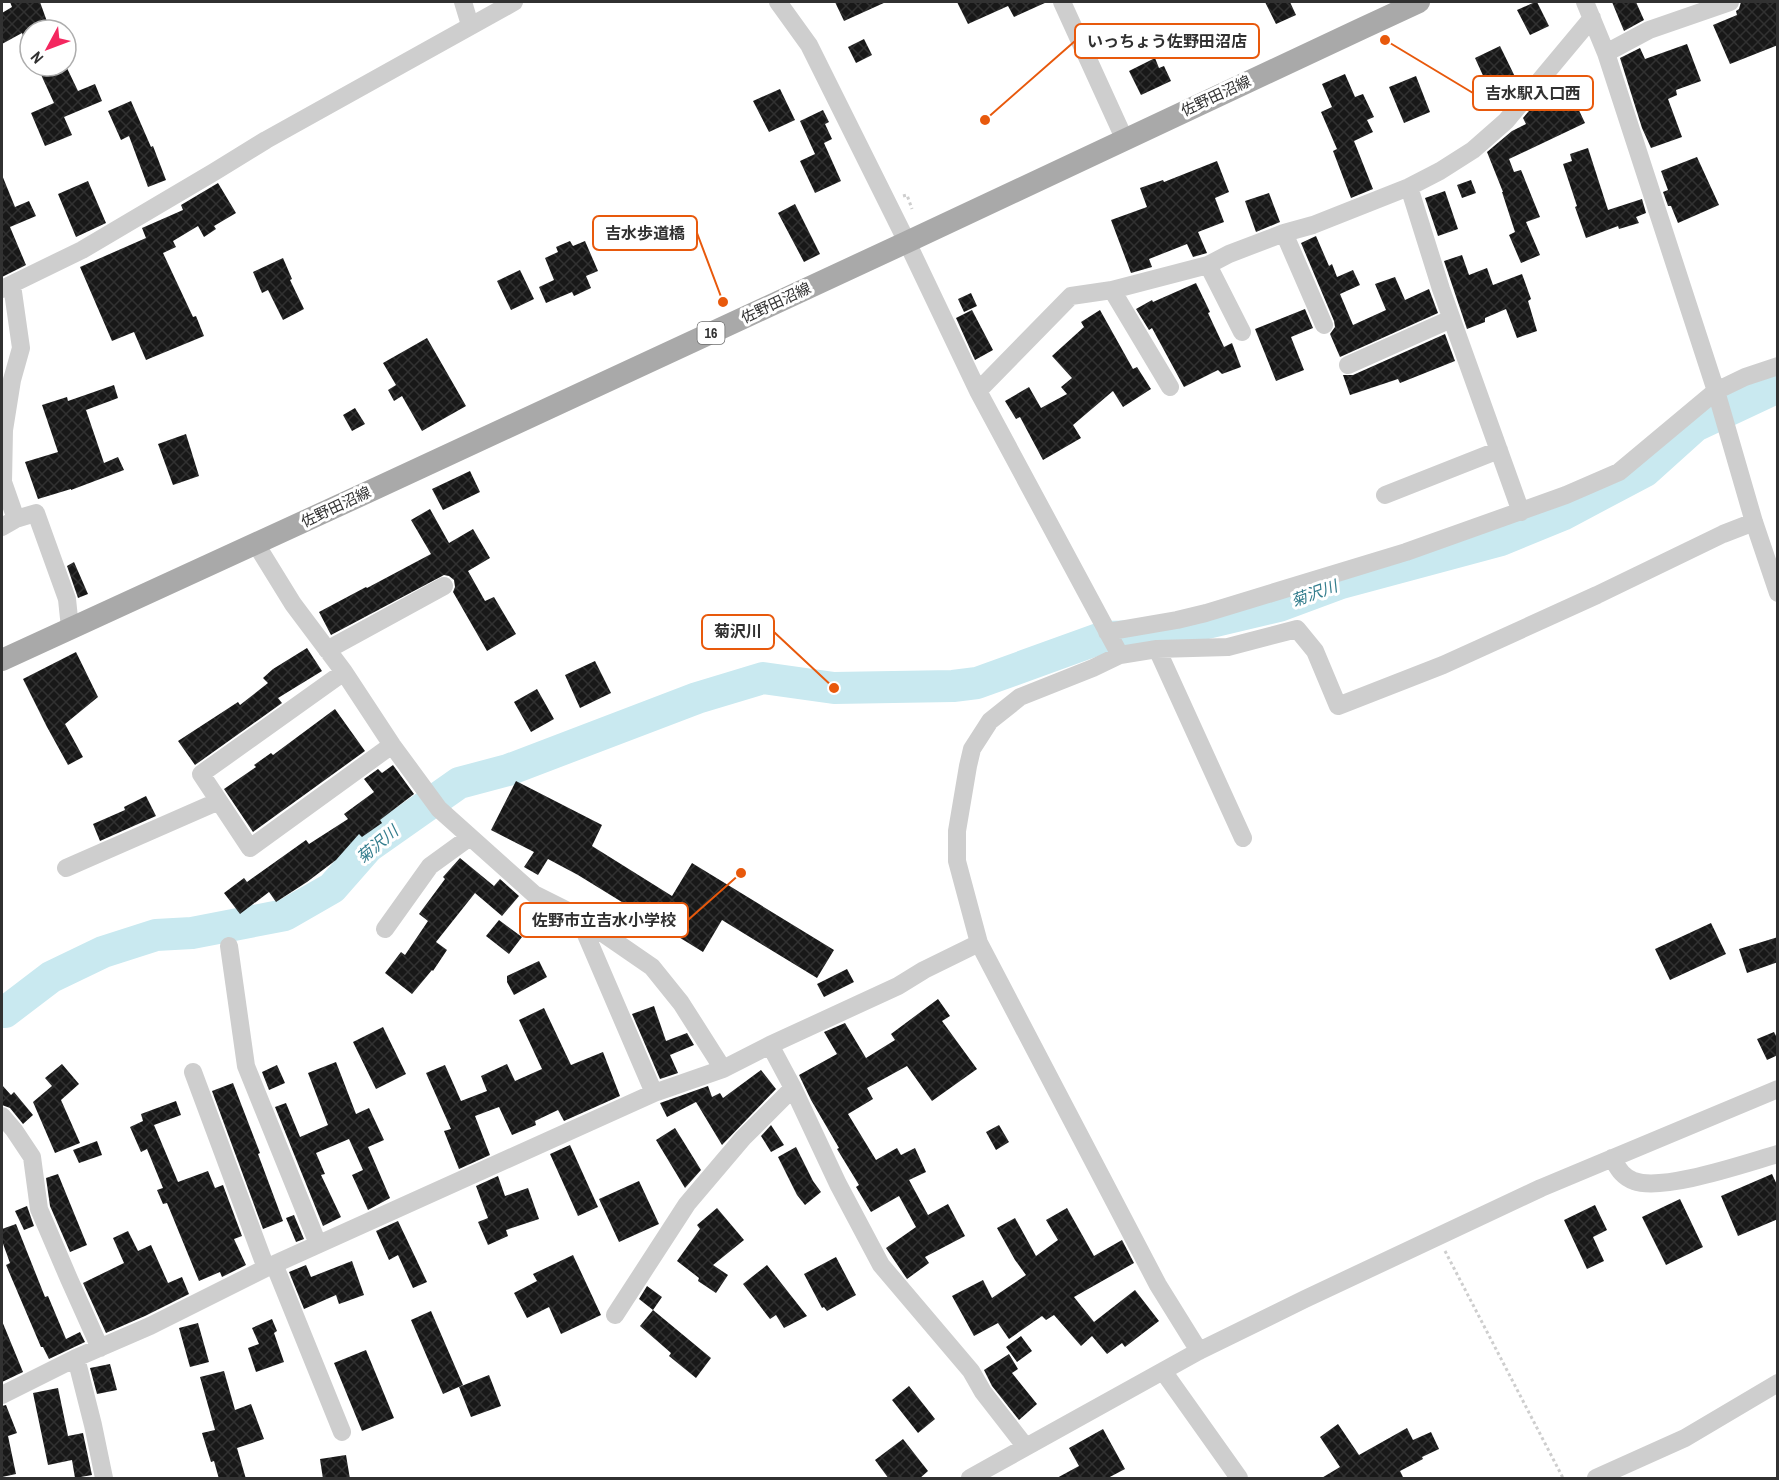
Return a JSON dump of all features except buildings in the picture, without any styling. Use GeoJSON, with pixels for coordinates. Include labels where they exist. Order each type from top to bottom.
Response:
{"type":"FeatureCollection","features":[{"type":"Feature","properties":{"kind":"main road","name":"佐野田沼線"},"geometry":{"type":"LineString","coordinates":[[2,660],[907,242],[1124,138],[1419,2]]}},
{"type":"Feature","properties":{"kind":"street"},"geometry":{"type":"LineString","coordinates":[[463,2],[471,25]]}},
{"type":"Feature","properties":{"kind":"street"},"geometry":{"type":"LineString","coordinates":[[70,628],[66,599],[36,513],[9,523],[3,482],[4,430],[12,380],[21,348],[7,287],[82,249],[266,140],[514,2]]}},
{"type":"Feature","properties":{"kind":"street"},"geometry":{"type":"LineString","coordinates":[[778,2],[809,45],[978,391],[1120,655]]}},
{"type":"Feature","properties":{"kind":"street"},"geometry":{"type":"LineString","coordinates":[[1062,2],[1124,138]]}},
{"type":"Feature","properties":{"kind":"street"},"geometry":{"type":"LineString","coordinates":[[1606,53],[1649,30],[1730,2]]}},
{"type":"Feature","properties":{"kind":"street"},"geometry":{"type":"LineString","coordinates":[[978,391],[1071,296],[1112,290],[1208,265],[1229,254],[1284,233],[1313,225],[1408,187],[1440,171],[1473,150],[1506,121],[1588,10]]}},
{"type":"Feature","properties":{"kind":"street"},"geometry":{"type":"LineString","coordinates":[[1588,10],[1606,53],[1716,391],[1754,522],[1778,594]]}},
{"type":"Feature","properties":{"kind":"street"},"geometry":{"type":"LineString","coordinates":[[1408,187],[1451,319],[1521,512]]}},
{"type":"Feature","properties":{"kind":"street"},"geometry":{"type":"LineString","coordinates":[[1284,233],[1324,326]]}},
{"type":"Feature","properties":{"kind":"street"},"geometry":{"type":"LineString","coordinates":[[1208,265],[1242,332]]}},
{"type":"Feature","properties":{"kind":"street"},"geometry":{"type":"LineString","coordinates":[[1112,290],[1170,387]]}},
{"type":"Feature","properties":{"kind":"street"},"geometry":{"type":"LineString","coordinates":[[1348,364],[1451,319]]}},
{"type":"Feature","properties":{"kind":"street"},"geometry":{"type":"LineString","coordinates":[[1107,632],[1206,613],[1406,552],[1566,495],[1618,472],[1716,391],[1745,376],[1778,366]]}},
{"type":"Feature","properties":{"kind":"street"},"geometry":{"type":"LineString","coordinates":[[1385,495],[1499,450]]}},
{"type":"Feature","properties":{"kind":"street"},"geometry":{"type":"LineString","coordinates":[[1199,1351],[1158,1285],[979,943],[957,861],[957,831],[972,749],[990,721],[1020,697],[1120,655],[1156,650],[1228,647],[1297,629],[1315,651],[1338,706],[1443,665],[1597,595],[1723,534],[1754,522]]}},
{"type":"Feature","properties":{"kind":"street"},"geometry":{"type":"LineString","coordinates":[[256,544],[293,604],[344,672],[392,745],[439,809],[534,894],[578,916],[652,967],[681,1003],[723,1069]]}},
{"type":"Feature","properties":{"kind":"street"},"geometry":{"type":"LineString","coordinates":[[327,650],[444,585]]}},
{"type":"Feature","properties":{"kind":"street"},"geometry":{"type":"LineString","coordinates":[[1156,650],[1243,838]]}},
{"type":"Feature","properties":{"kind":"street"},"geometry":{"type":"LineString","coordinates":[[344,672],[201,774],[250,848],[392,745]]}},
{"type":"Feature","properties":{"kind":"street"},"geometry":{"type":"LineString","coordinates":[[66,868],[219,801]]}},
{"type":"Feature","properties":{"kind":"street"},"geometry":{"type":"LineString","coordinates":[[385,929],[430,866],[470,837]]}},
{"type":"Feature","properties":{"kind":"street"},"geometry":{"type":"LineString","coordinates":[[578,916],[654,1093]]}},
{"type":"Feature","properties":{"kind":"street"},"geometry":{"type":"LineString","coordinates":[[2,1395],[318,1244],[654,1093],[723,1069],[898,986],[924,970],[979,943]]}},
{"type":"Feature","properties":{"kind":"street"},"geometry":{"type":"LineString","coordinates":[[229,946],[246,1066],[318,1244]]}},
{"type":"Feature","properties":{"kind":"street"},"geometry":{"type":"LineString","coordinates":[[770,1045],[838,1184],[881,1265],[971,1371],[983,1392],[1025,1446]]}},
{"type":"Feature","properties":{"kind":"street"},"geometry":{"type":"LineString","coordinates":[[193,1072],[270,1266],[342,1432]]}},
{"type":"Feature","properties":{"kind":"street"},"geometry":{"type":"LineString","coordinates":[[615,1315],[687,1204],[743,1138],[793,1088]]}},
{"type":"Feature","properties":{"kind":"street"},"geometry":{"type":"LineString","coordinates":[[970,1479],[1025,1446],[1199,1351],[1305,1299],[1541,1188],[1778,1089]]}},
{"type":"Feature","properties":{"kind":"street"},"geometry":{"type":"LineString","coordinates":[[2,1116],[33,1157],[39,1209],[100,1348]]}},
{"type":"Feature","properties":{"kind":"street"},"geometry":{"type":"LineString","coordinates":[[1612,1158],[1622,1174],[1643,1184],[1667,1182],[1709,1173],[1778,1154]]}},
{"type":"Feature","properties":{"kind":"street"},"geometry":{"type":"LineString","coordinates":[[76,1358],[104,1479]]}},
{"type":"Feature","properties":{"kind":"street"},"geometry":{"type":"LineString","coordinates":[[1163,1371],[1239,1479]]}},
{"type":"Feature","properties":{"kind":"street"},"geometry":{"type":"LineString","coordinates":[[1596,1479],[1685,1438],[1778,1383]]}},
{"type":"Feature","properties":{"kind":"path"},"geometry":{"type":"LineString","coordinates":[[1438,1237],[1563,1479]]}},
{"type":"Feature","properties":{"kind":"waterway","name":"菊沢川"},"geometry":{"type":"LineString","coordinates":[[2,1012],[51,977],[103,952],[156,935],[192,933],[285,915],[332,888],[368,847],[459,783],[508,770],[697,698],[763,678],[834,688],[953,686],[977,683],[1104,637],[1143,636],[1279,606],[1341,583],[1501,540],[1562,515],[1645,471],[1695,426],[1778,387]]}},
{"type":"Feature","properties":{"kind":"place","name":"吉水駅入口西"},"geometry":{"type":"Point","coordinates":[1385,40]}},
{"type":"Feature","properties":{"kind":"place","name":"いっちょう佐野田沼店"},"geometry":{"type":"Point","coordinates":[985,120]}},
{"type":"Feature","properties":{"kind":"place","name":"吉水歩道橋"},"geometry":{"type":"Point","coordinates":[723,302]}},
{"type":"Feature","properties":{"kind":"place","name":"菊沢川"},"geometry":{"type":"Point","coordinates":[834,688]}},
{"type":"Feature","properties":{"kind":"place","name":"佐野市立吉水小学校"},"geometry":{"type":"Point","coordinates":[741,873]}}]}
